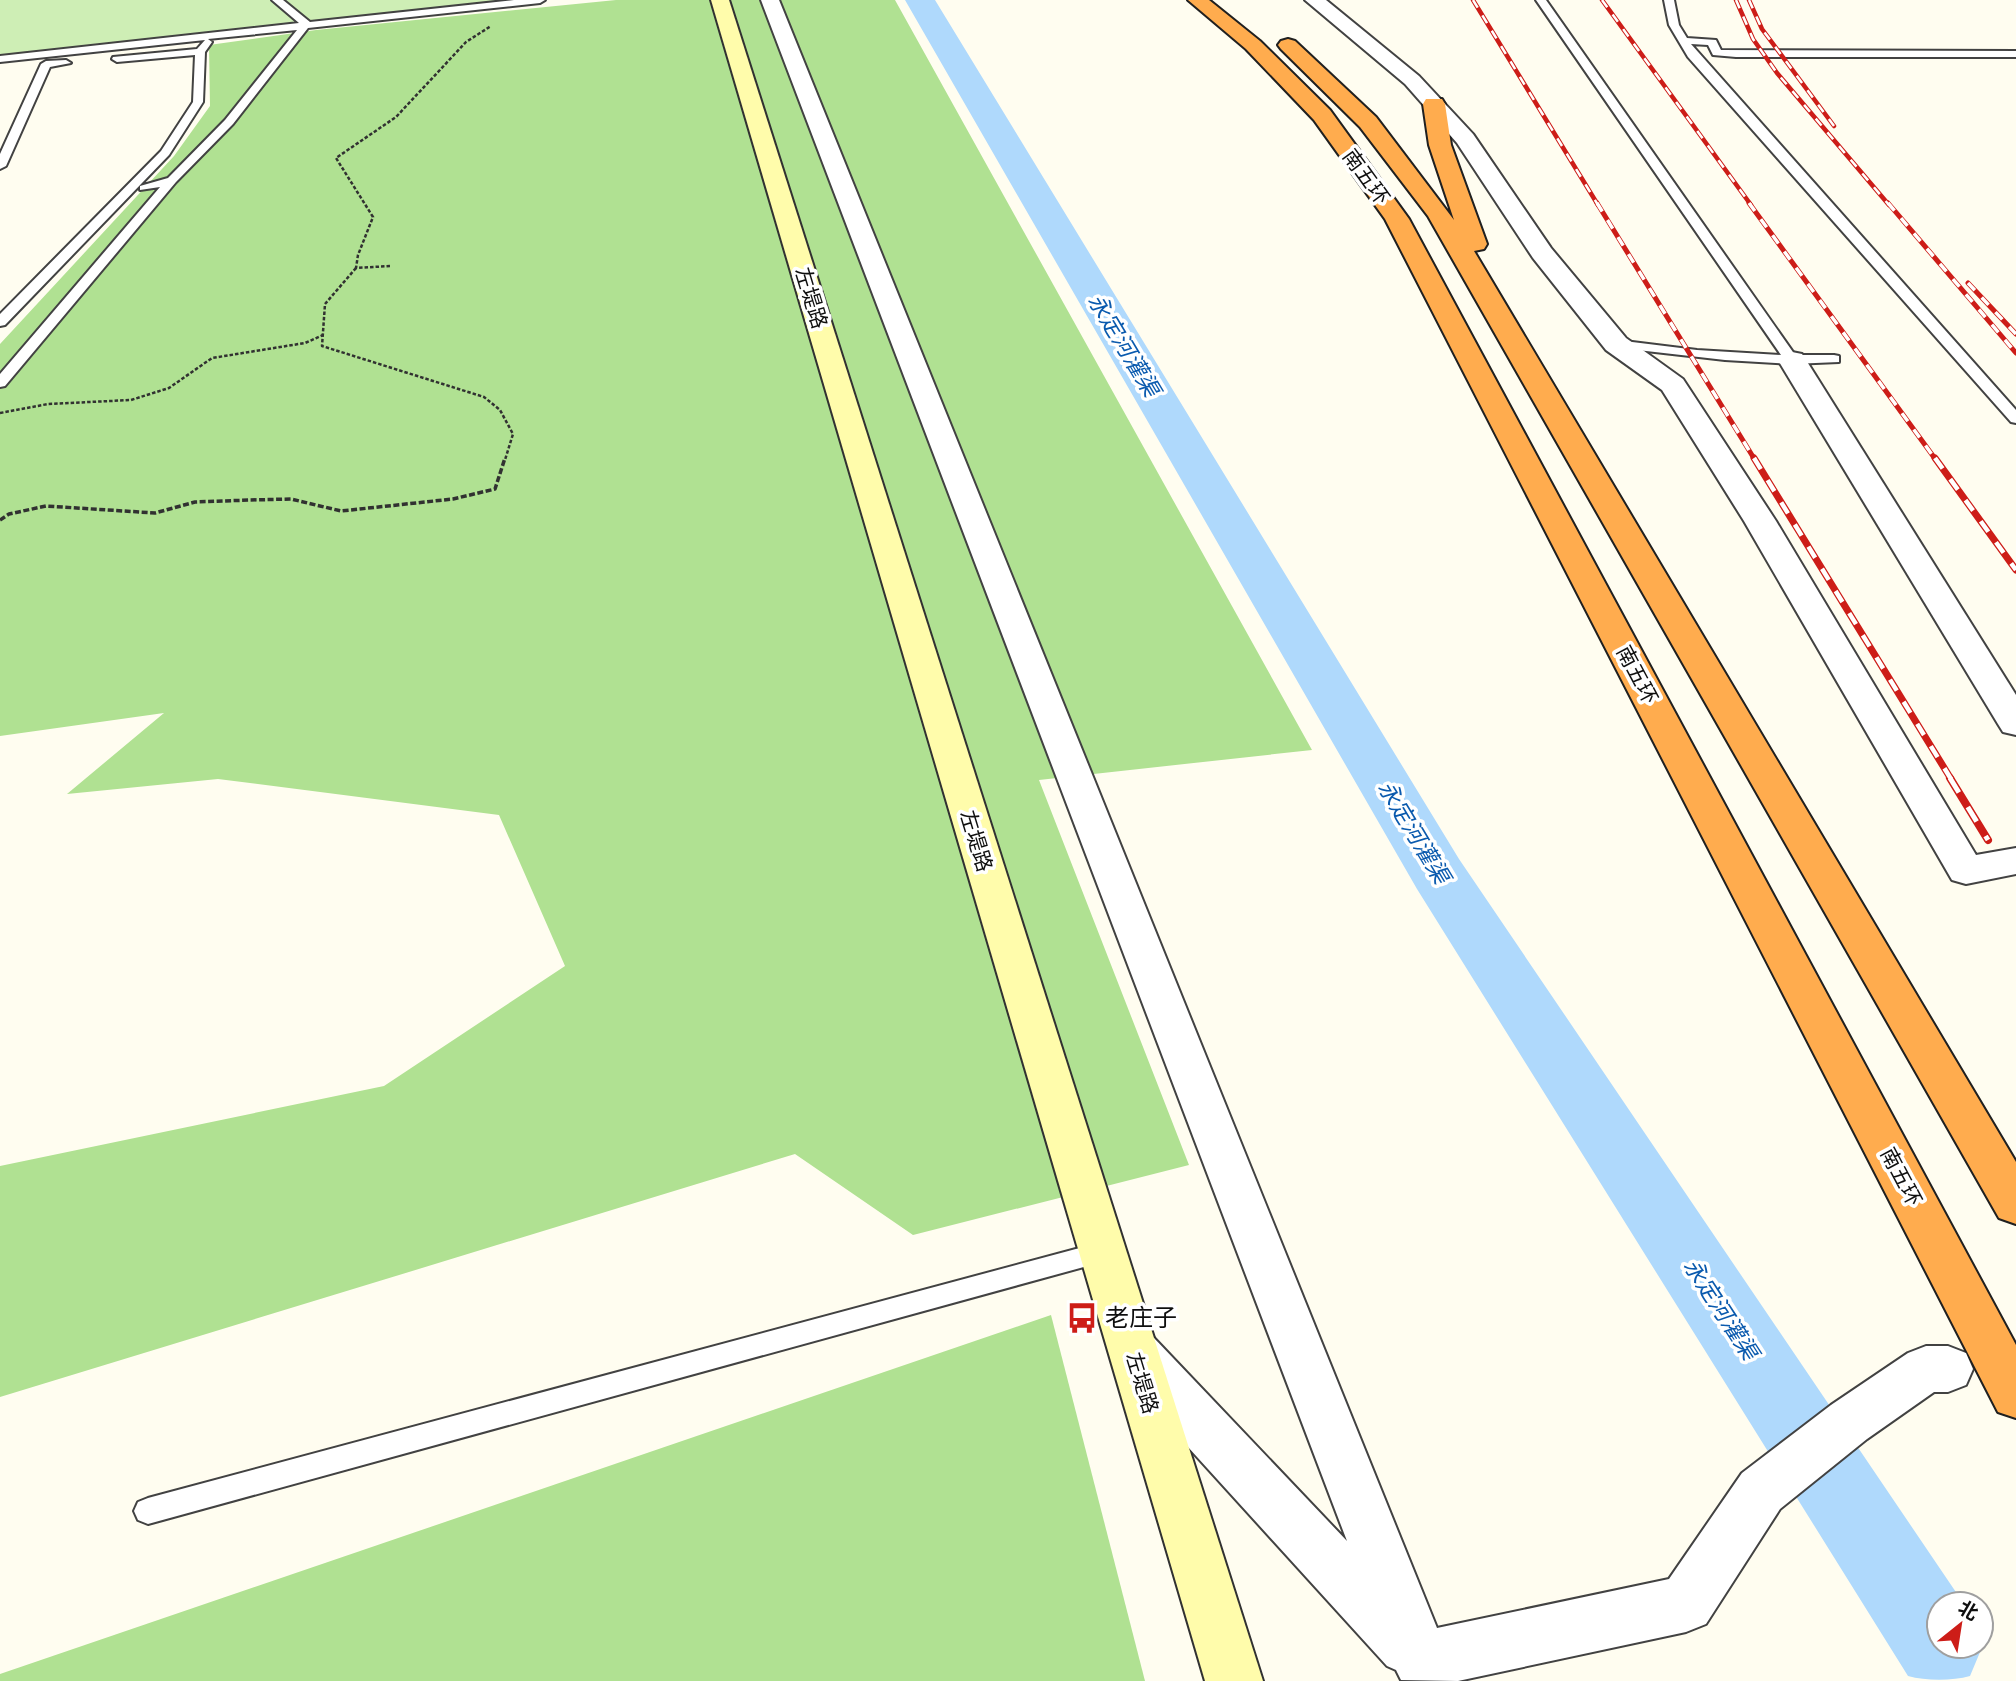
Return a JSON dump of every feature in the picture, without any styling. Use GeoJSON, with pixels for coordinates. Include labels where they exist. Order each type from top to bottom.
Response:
{"type":"FeatureCollection","features":[{"type":"Feature","properties":{"kind":"highway","name":"南五环"},"geometry":{"type":"LineString","coordinates":[[1197,0],[1253,45],[1322,115],[1397,219],[2016,1395]]}},
{"type":"Feature","properties":{"kind":"highway","name":"南五环"},"geometry":{"type":"LineString","coordinates":[[1232,0],[1286,42],[1368,122],[1439,214],[2016,1204]]}},
{"type":"Feature","properties":{"kind":"highway"},"geometry":{"type":"LineString","coordinates":[[1434,104],[1440,145],[1499,313]]}},
{"type":"Feature","properties":{"kind":"main road","name":"左堤路"},"geometry":{"type":"LineString","coordinates":[[720,0],[1234,1681]]}},
{"type":"Feature","properties":{"kind":"street"},"geometry":{"type":"LineString","coordinates":[[770,0],[1423,1671]]}},
{"type":"Feature","properties":{"kind":"street"},"geometry":{"type":"LineString","coordinates":[[1314,0],[1412,80],[1465,139],[1542,253],[1616,344],[1673,385],[1760,521],[1966,870],[2016,861]]}},
{"type":"Feature","properties":{"kind":"street"},"geometry":{"type":"LineString","coordinates":[[1791,359],[2016,724]]}},
{"type":"Feature","properties":{"kind":"street"},"geometry":{"type":"LineString","coordinates":[[1132,1350],[1423,1671]]}},
{"type":"Feature","properties":{"kind":"street"},"geometry":{"type":"LineString","coordinates":[[1423,1671],[1686,1604],[1761,1491],[1849,1422],[1926,1369],[1948,1369]]}},
{"type":"Feature","properties":{"kind":"lane"},"geometry":{"type":"LineString","coordinates":[[277,0],[306,24]]}},
{"type":"Feature","properties":{"kind":"lane"},"geometry":{"type":"LineString","coordinates":[[0,59],[540,0]]}},
{"type":"Feature","properties":{"kind":"lane"},"geometry":{"type":"LineString","coordinates":[[1541,0],[1791,359]]}},
{"type":"Feature","properties":{"kind":"lane"},"geometry":{"type":"LineString","coordinates":[[1669,0],[1674,25],[1692,55],[2016,419]]}},
{"type":"Feature","properties":{"kind":"lane"},"geometry":{"type":"LineString","coordinates":[[0,383],[172,180],[229,122],[306,24]]}},
{"type":"Feature","properties":{"kind":"lane"},"geometry":{"type":"LineString","coordinates":[[0,322],[164,153],[198,102],[200,52],[211,36]]}},
{"type":"Feature","properties":{"kind":"lane"},"geometry":{"type":"LineString","coordinates":[[1684,41],[1712,43],[1717,53],[1736,54],[2016,54]]}},
{"type":"Feature","properties":{"kind":"lane"},"geometry":{"type":"LineString","coordinates":[[0,166],[46,64],[200,52]]}},
{"type":"Feature","properties":{"kind":"lane"},"geometry":{"type":"LineString","coordinates":[[144,188],[172,180]]}},
{"type":"Feature","properties":{"kind":"lane"},"geometry":{"type":"LineString","coordinates":[[1616,344],[1658,351],[1834,359]]}},
{"type":"Feature","properties":{"kind":"lane"},"geometry":{"type":"LineString","coordinates":[[148,1511],[1102,1252]]}},
{"type":"Feature","properties":{"kind":"path"},"geometry":{"type":"LineString","coordinates":[[0,520],[9,514],[46,506],[155,513],[195,502],[250,500],[291,499],[341,511],[453,499],[495,489],[513,435],[500,410],[484,397],[322,346],[325,304],[356,268],[358,255],[373,217],[336,158],[396,117],[466,42],[522,2]]}},
{"type":"Feature","properties":{"kind":"path"},"geometry":{"type":"LineString","coordinates":[[356,268],[390,267]]}},
{"type":"Feature","properties":{"kind":"path"},"geometry":{"type":"LineString","coordinates":[[0,413],[48,404],[131,400],[169,388],[212,358],[305,343],[323,335]]}},
{"type":"Feature","properties":{"kind":"green space"},"geometry":{"type":"Polygon","coordinates":[[[0,0],[544,0],[0,60],[0,0]]]}},
{"type":"Feature","properties":{"kind":"green space"},"geometry":{"type":"Polygon","coordinates":[[[616,0],[895,0],[1312,750],[1039,780],[1189,1165],[913,1235],[795,1154],[0,1397],[0,1166],[384,1086],[565,966],[499,815],[218,779],[67,794],[164,713],[0,736],[0,344],[174,156],[210,106],[209,45],[316,30],[616,0]]]}},
{"type":"Feature","properties":{"kind":"green space"},"geometry":{"type":"Polygon","coordinates":[[[1051,1315],[1145,1681],[0,1681],[0,1674],[1051,1315]]]}},
{"type":"Feature","properties":{"kind":"waterway","name":"永定河灌渠"},"geometry":{"type":"LineString","coordinates":[[920,0],[1438,874],[1925,1623]]}},
{"type":"Feature","properties":{"kind":"railway"},"geometry":{"type":"LineString","coordinates":[[1473,0],[1598,205]]}},
{"type":"Feature","properties":{"kind":"railway"},"geometry":{"type":"LineString","coordinates":[[1602,0],[1751,205]]}},
{"type":"Feature","properties":{"kind":"railway"},"geometry":{"type":"LineString","coordinates":[[1736,0],[1753,39],[1777,73],[1889,205]]}},
{"type":"Feature","properties":{"kind":"railway"},"geometry":{"type":"LineString","coordinates":[[1749,0],[1762,29],[1834,126]]}},
{"type":"Feature","properties":{"kind":"railway"},"geometry":{"type":"LineString","coordinates":[[1597,203],[1755,460]]}},
{"type":"Feature","properties":{"kind":"railway"},"geometry":{"type":"LineString","coordinates":[[1749,203],[1936,460]]}},
{"type":"Feature","properties":{"kind":"railway"},"geometry":{"type":"LineString","coordinates":[[1888,203],[2016,353]]}},
{"type":"Feature","properties":{"kind":"railway"},"geometry":{"type":"LineString","coordinates":[[1968,283],[2016,334]]}},
{"type":"Feature","properties":{"kind":"railway"},"geometry":{"type":"LineString","coordinates":[[1754,458],[1951,779]]}},
{"type":"Feature","properties":{"kind":"railway"},"geometry":{"type":"LineString","coordinates":[[1935,458],[2016,570]]}},
{"type":"Feature","properties":{"kind":"railway"},"geometry":{"type":"LineString","coordinates":[[1950,778],[1988,840]]}},
{"type":"Feature","properties":{"kind":"place","name":"老庄子"},"geometry":{"type":"Point","coordinates":[1082,1318]}}]}
